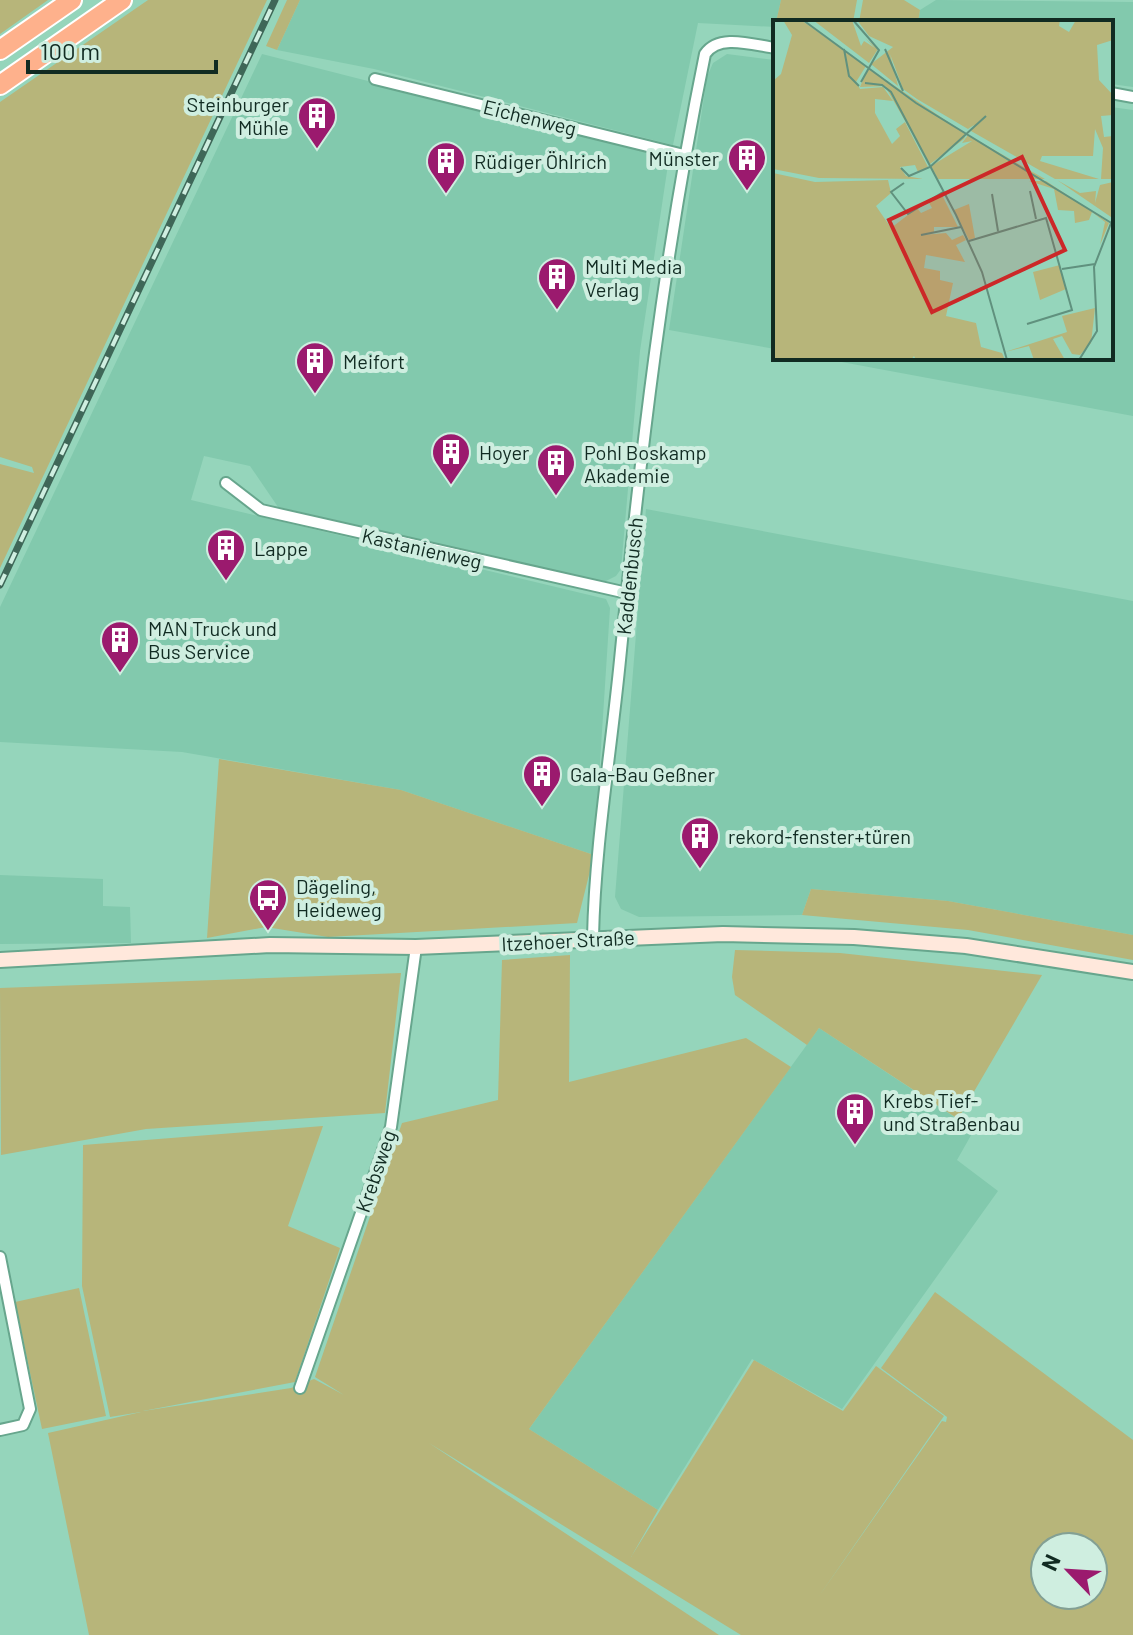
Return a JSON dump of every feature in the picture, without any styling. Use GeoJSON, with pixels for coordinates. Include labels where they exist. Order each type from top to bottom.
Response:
{"type":"FeatureCollection","features":[{"type":"Feature","properties":{"kind":"highway"},"geometry":{"type":"LineString","coordinates":[[0,50],[72,0]]}},
{"type":"Feature","properties":{"kind":"highway"},"geometry":{"type":"LineString","coordinates":[[0,85],[122,0]]}},
{"type":"Feature","properties":{"kind":"main road","name":"Itzehoer Straße"},"geometry":{"type":"LineString","coordinates":[[0,960],[270,945],[416,947],[593,937],[723,934],[854,937],[966,946],[1133,972]]}},
{"type":"Feature","properties":{"kind":"street","name":"Kaddenbusch"},"geometry":{"type":"LineString","coordinates":[[593,937],[656,338],[684,155],[709,47],[724,42],[773,48]]}},
{"type":"Feature","properties":{"kind":"street","name":"Eichenweg"},"geometry":{"type":"LineString","coordinates":[[375,79],[684,155]]}},
{"type":"Feature","properties":{"kind":"street"},"geometry":{"type":"LineString","coordinates":[[1113,93],[1133,97]]}},
{"type":"Feature","properties":{"kind":"street","name":"Kastanienweg"},"geometry":{"type":"LineString","coordinates":[[226,483],[261,510],[627,593]]}},
{"type":"Feature","properties":{"kind":"street","name":"Krebsweg"},"geometry":{"type":"LineString","coordinates":[[300,1388],[391,1127],[416,947]]}},
{"type":"Feature","properties":{"kind":"street"},"geometry":{"type":"LineString","coordinates":[[0,1257],[30,1409],[23,1425],[0,1430]]}},
{"type":"Feature","properties":{"kind":"shaded area"},"geometry":{"type":"Polygon","coordinates":[[[0,0],[48,0],[0,34],[0,0]]]}},
{"type":"Feature","properties":{"kind":"shaded area"},"geometry":{"type":"Polygon","coordinates":[[[148,0],[267,0],[0,568],[0,464],[34,473],[32,467],[0,457],[0,102],[148,0]]]}},
{"type":"Feature","properties":{"kind":"shaded area"},"geometry":{"type":"Polygon","coordinates":[[[287,0],[300,0],[277,50],[266,46],[287,0]]]}},
{"type":"Feature","properties":{"kind":"shaded area"},"geometry":{"type":"Polygon","coordinates":[[[300,0],[781,0],[773,27],[698,23],[673,145],[374,69],[277,50],[300,0]]]}},
{"type":"Feature","properties":{"kind":"shaded area"},"geometry":{"type":"Polygon","coordinates":[[[781,0],[857,0],[853,20],[776,20],[781,0]]]}},
{"type":"Feature","properties":{"kind":"shaded area"},"geometry":{"type":"Polygon","coordinates":[[[863,0],[904,0],[920,10],[918,20],[859,20],[863,0]]]}},
{"type":"Feature","properties":{"kind":"shaded area"},"geometry":{"type":"Polygon","coordinates":[[[936,0],[1133,2],[1133,87],[1113,84],[1113,20],[918,20],[920,10],[936,0]]]}},
{"type":"Feature","properties":{"kind":"shaded area"},"geometry":{"type":"Polygon","coordinates":[[[262,54],[669,158],[640,351],[621,569],[616,576],[604,582],[278,507],[250,466],[204,456],[191,500],[606,599],[610,608],[594,855],[401,790],[182,752],[0,742],[0,607],[262,54]]]}},
{"type":"Feature","properties":{"kind":"shaded area"},"geometry":{"type":"Polygon","coordinates":[[[727,54],[773,60],[773,349],[669,330],[707,77],[713,63],[727,54]]]}},
{"type":"Feature","properties":{"kind":"shaded area"},"geometry":{"type":"Polygon","coordinates":[[[1113,107],[1133,110],[1133,416],[831,360],[1113,360],[1113,107]]]}},
{"type":"Feature","properties":{"kind":"shaded area"},"geometry":{"type":"Polygon","coordinates":[[[646,509],[1133,601],[1133,935],[948,901],[811,889],[802,915],[639,917],[621,909],[615,897],[646,509]]]}},
{"type":"Feature","properties":{"kind":"shaded area"},"geometry":{"type":"Polygon","coordinates":[[[219,759],[401,790],[594,855],[577,923],[328,937],[266,927],[207,938],[219,759]]]}},
{"type":"Feature","properties":{"kind":"shaded area"},"geometry":{"type":"Polygon","coordinates":[[[0,875],[103,879],[103,906],[130,907],[131,943],[0,944],[0,875]]]}},
{"type":"Feature","properties":{"kind":"shaded area"},"geometry":{"type":"Polygon","coordinates":[[[811,889],[948,901],[1133,935],[1133,960],[968,930],[802,915],[811,889]]]}},
{"type":"Feature","properties":{"kind":"shaded area"},"geometry":{"type":"Polygon","coordinates":[[[735,950],[840,953],[1042,975],[958,1119],[819,1028],[807,1045],[735,995],[732,977],[735,950]]]}},
{"type":"Feature","properties":{"kind":"shaded area"},"geometry":{"type":"Polygon","coordinates":[[[570,955],[569,1082],[746,1038],[791,1067],[529,1429],[658,1510],[631,1557],[754,1360],[843,1411],[876,1366],[944,1416],[817,1599],[942,1421],[946,1422],[947,1417],[881,1368],[935,1292],[1133,1440],[1133,1635],[741,1635],[429,1443],[719,1635],[89,1635],[48,1433],[141,1412],[110,1417],[82,1286],[83,1145],[323,1126],[288,1226],[340,1248],[295,1382],[143,1411],[291,1388],[314,1379],[344,1395],[315,1377],[402,1123],[498,1100],[502,960],[570,955]]]}},
{"type":"Feature","properties":{"kind":"shaded area"},"geometry":{"type":"Polygon","coordinates":[[[401,973],[385,1113],[146,1129],[1,1155],[0,988],[401,973]]]}},
{"type":"Feature","properties":{"kind":"shaded area"},"geometry":{"type":"Polygon","coordinates":[[[819,1028],[974,1130],[957,1160],[998,1191],[842,1409],[752,1359],[658,1510],[529,1429],[819,1028]]]}},
{"type":"Feature","properties":{"kind":"shaded area"},"geometry":{"type":"Polygon","coordinates":[[[79,1288],[106,1416],[42,1429],[15,1302],[79,1288]]]}},
{"type":"Feature","properties":{"kind":"railway"},"geometry":{"type":"LineString","coordinates":[[0,585],[275,0]]}},
{"type":"Feature","properties":{"kind":"place","name":"Steinburger Mühle"},"geometry":{"type":"Point","coordinates":[317,150]}},
{"type":"Feature","properties":{"kind":"place","name":"Münster"},"geometry":{"type":"Point","coordinates":[747,192]}},
{"type":"Feature","properties":{"kind":"place","name":"Rüdiger Öhlrich"},"geometry":{"type":"Point","coordinates":[446,195]}},
{"type":"Feature","properties":{"kind":"place","name":"Multi Media Verlag"},"geometry":{"type":"Point","coordinates":[557,311]}},
{"type":"Feature","properties":{"kind":"place","name":"Meifort"},"geometry":{"type":"Point","coordinates":[315,395]}},
{"type":"Feature","properties":{"kind":"place","name":"Hoyer"},"geometry":{"type":"Point","coordinates":[451,486]}},
{"type":"Feature","properties":{"kind":"place","name":"Pohl Boskamp Akademie"},"geometry":{"type":"Point","coordinates":[556,497]}},
{"type":"Feature","properties":{"kind":"place","name":"Lappe"},"geometry":{"type":"Point","coordinates":[226,582]}},
{"type":"Feature","properties":{"kind":"place","name":"MAN Truck und Bus Service"},"geometry":{"type":"Point","coordinates":[120,674]}},
{"type":"Feature","properties":{"kind":"place","name":"Gala-Bau Geßner"},"geometry":{"type":"Point","coordinates":[542,808]}},
{"type":"Feature","properties":{"kind":"place","name":"rekord-fenster+türen"},"geometry":{"type":"Point","coordinates":[700,870]}},
{"type":"Feature","properties":{"kind":"place","name":"Dägeling, Heideweg"},"geometry":{"type":"Point","coordinates":[268,932]}},
{"type":"Feature","properties":{"kind":"place","name":"Krebs Tief- und Straßenbau"},"geometry":{"type":"Point","coordinates":[855,1146]}}]}
